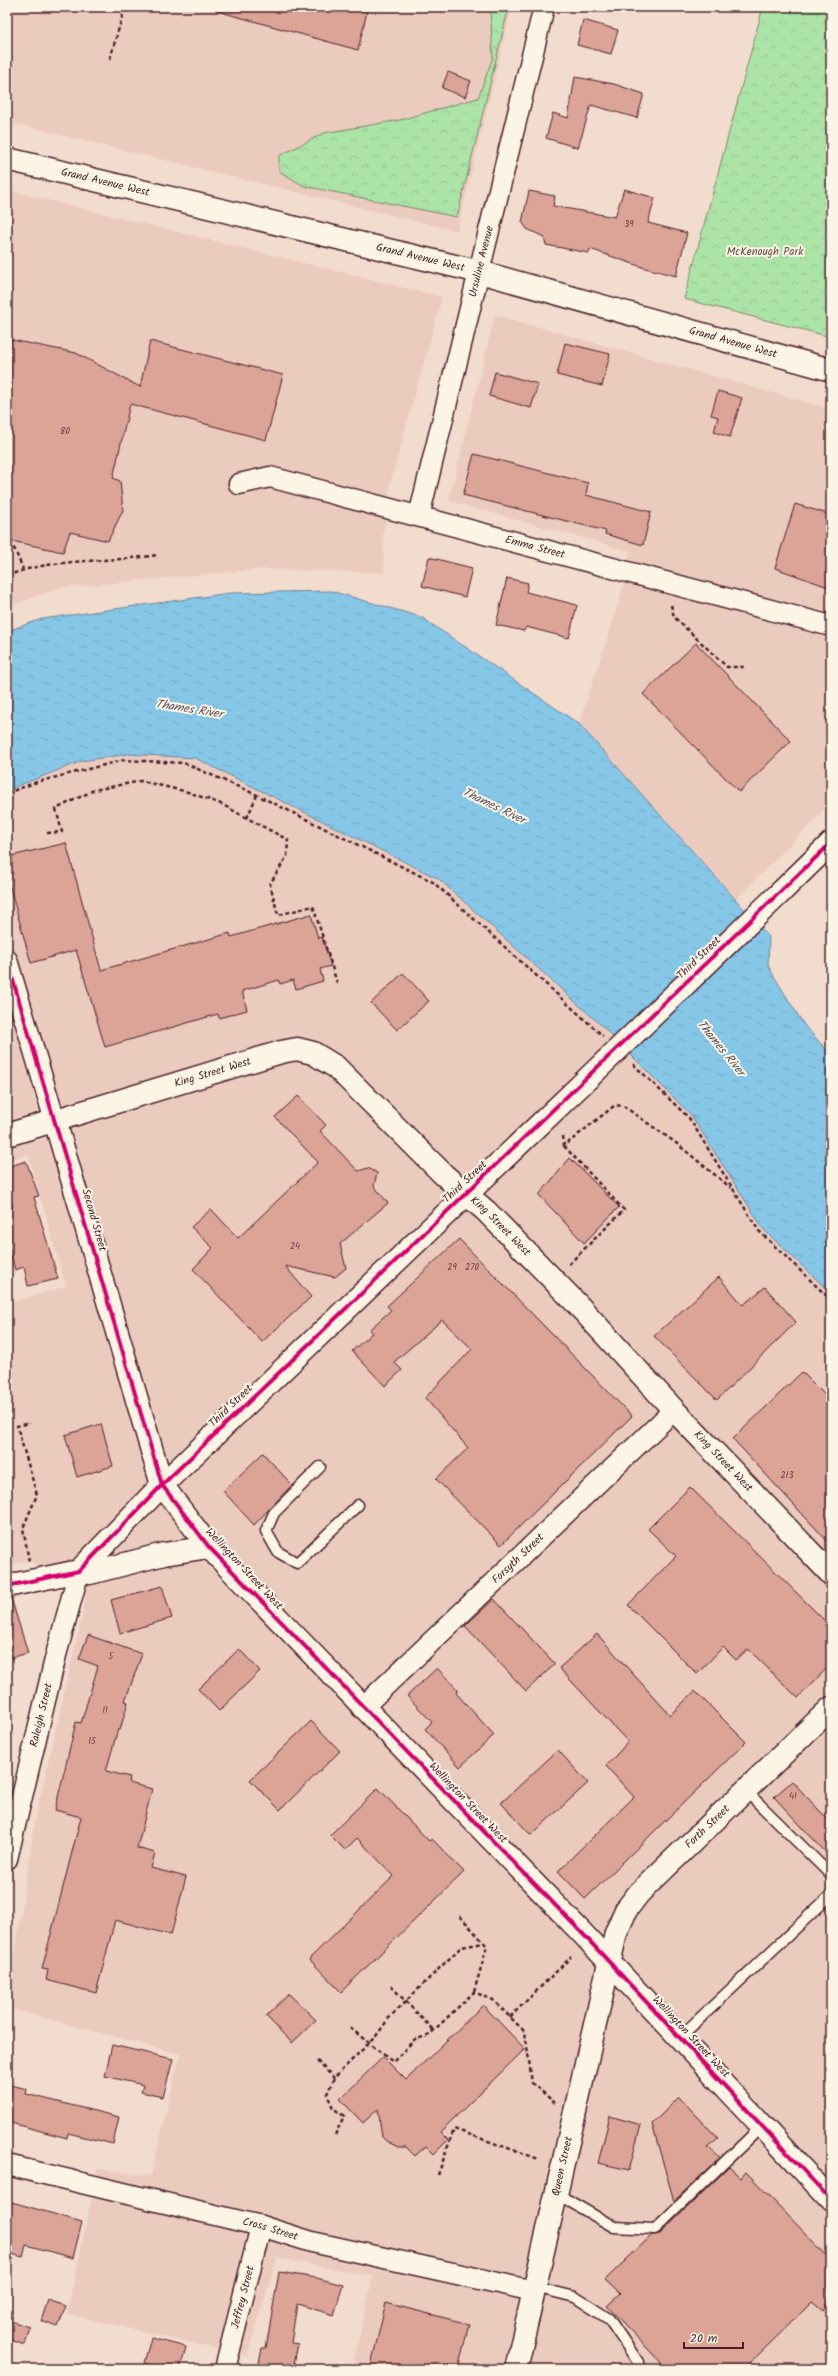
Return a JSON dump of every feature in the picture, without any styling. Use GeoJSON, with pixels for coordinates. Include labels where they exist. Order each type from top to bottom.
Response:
{"type":"FeatureCollection","features":[{"type":"Feature","properties":{"kind":"street","name":"Ursuline Avenue"},"geometry":{"type":"LineString","coordinates":[[419,516],[544,7]]}},
{"type":"Feature","properties":{"kind":"street","name":"Grand Avenue West"},"geometry":{"type":"LineString","coordinates":[[7,159],[480,272],[831,370]]}},
{"type":"Feature","properties":{"kind":"street","name":"Emma Street"},"geometry":{"type":"LineString","coordinates":[[239,484],[270,477],[419,516],[479,534],[831,626]]}},
{"type":"Feature","properties":{"kind":"street","name":"Third Street"},"geometry":{"type":"LineString","coordinates":[[162,1485],[465,1194],[583,1083],[831,843]]}},
{"type":"Feature","properties":{"kind":"street","name":"Second Street"},"geometry":{"type":"LineString","coordinates":[[7,960],[162,1485]]}},
{"type":"Feature","properties":{"kind":"street","name":"King Street West"},"geometry":{"type":"LineString","coordinates":[[7,1135],[297,1049],[313,1053],[336,1066],[465,1194],[486,1212],[572,1299],[674,1410],[831,1574]]}},
{"type":"Feature","properties":{"kind":"street","name":"Forsyth Street"},"geometry":{"type":"LineString","coordinates":[[362,1708],[674,1410]]}},
{"type":"Feature","properties":{"kind":"street","name":"Wellington Street West"},"geometry":{"type":"LineString","coordinates":[[162,1485],[209,1547],[362,1708],[610,1963],[831,2200]]}},
{"type":"Feature","properties":{"kind":"street"},"geometry":{"type":"LineString","coordinates":[[79,1571],[162,1485]]}},
{"type":"Feature","properties":{"kind":"street"},"geometry":{"type":"LineString","coordinates":[[7,1586],[79,1571],[90,1573],[164,1554],[209,1547]]}},
{"type":"Feature","properties":{"kind":"street","name":"Raleigh Street"},"geometry":{"type":"LineString","coordinates":[[7,1859],[54,1663],[79,1571]]}},
{"type":"Feature","properties":{"kind":"street","name":"Forth Street"},"geometry":{"type":"LineString","coordinates":[[610,1963],[616,1933],[626,1910],[639,1893],[831,1708]]}},
{"type":"Feature","properties":{"kind":"street","name":"Queen Street"},"geometry":{"type":"LineString","coordinates":[[516,2369],[610,1963]]}},
{"type":"Feature","properties":{"kind":"street","name":"Cross Street"},"geometry":{"type":"LineString","coordinates":[[7,2165],[261,2226],[312,2242],[534,2289]]}},
{"type":"Feature","properties":{"kind":"street","name":"Jeffrey Street"},"geometry":{"type":"LineString","coordinates":[[225,2369],[261,2226]]}},
{"type":"Feature","properties":{"kind":"lane"},"geometry":{"type":"LineString","coordinates":[[320,1467],[274,1512],[266,1531],[278,1552],[297,1563],[358,1505]]}},
{"type":"Feature","properties":{"kind":"lane"},"geometry":{"type":"LineString","coordinates":[[746,1791],[831,1874]]}},
{"type":"Feature","properties":{"kind":"lane"},"geometry":{"type":"LineString","coordinates":[[679,2038],[831,1895]]}},
{"type":"Feature","properties":{"kind":"lane"},"geometry":{"type":"LineString","coordinates":[[557,2194],[614,2227],[654,2229],[762,2126]]}},
{"type":"Feature","properties":{"kind":"lane"},"geometry":{"type":"LineString","coordinates":[[534,2289],[575,2297],[609,2319],[638,2365],[647,2369]]}},
{"type":"Feature","properties":{"kind":"path"},"geometry":{"type":"LineString","coordinates":[[110,59],[125,7]]}},
{"type":"Feature","properties":{"kind":"path"},"geometry":{"type":"LineString","coordinates":[[11,541],[22,570]]}},
{"type":"Feature","properties":{"kind":"path"},"geometry":{"type":"LineString","coordinates":[[7,576],[22,570],[44,565],[124,560],[157,555]]}},
{"type":"Feature","properties":{"kind":"path"},"geometry":{"type":"LineString","coordinates":[[667,582],[674,617],[727,667],[744,668]]}},
{"type":"Feature","properties":{"kind":"path"},"geometry":{"type":"LineString","coordinates":[[7,794],[37,782],[124,760],[184,763],[257,794],[434,882],[608,1041]]}},
{"type":"Feature","properties":{"kind":"path"},"geometry":{"type":"LineString","coordinates":[[47,833],[62,832],[56,809],[94,790],[141,781],[188,792],[221,804],[288,840],[286,856],[270,884],[278,915],[313,906],[337,982]]}},
{"type":"Feature","properties":{"kind":"path"},"geometry":{"type":"LineString","coordinates":[[247,818],[257,794]]}},
{"type":"Feature","properties":{"kind":"path"},"geometry":{"type":"LineString","coordinates":[[631,1063],[689,1118],[759,1231],[831,1300]]}},
{"type":"Feature","properties":{"kind":"path"},"geometry":{"type":"LineString","coordinates":[[564,1146],[614,1106],[622,1105],[676,1143],[733,1190]]}},
{"type":"Feature","properties":{"kind":"path"},"geometry":{"type":"LineString","coordinates":[[563,1136],[564,1146],[624,1210],[568,1266]]}},
{"type":"Feature","properties":{"kind":"path"},"geometry":{"type":"LineString","coordinates":[[29,1563],[23,1528],[37,1495],[18,1426],[30,1424]]}},
{"type":"Feature","properties":{"kind":"path"},"geometry":{"type":"LineString","coordinates":[[350,2028],[393,2062],[415,2039],[428,2036],[434,2031],[474,1992],[487,1946],[460,1916]]}},
{"type":"Feature","properties":{"kind":"path"},"geometry":{"type":"LineString","coordinates":[[335,2135],[344,2116],[333,2108],[327,2094],[334,2078],[369,2043],[389,2018],[461,1947],[484,1943]]}},
{"type":"Feature","properties":{"kind":"path"},"geometry":{"type":"LineString","coordinates":[[510,2017],[571,1957]]}},
{"type":"Feature","properties":{"kind":"path"},"geometry":{"type":"LineString","coordinates":[[391,1986],[434,2031]]}},
{"type":"Feature","properties":{"kind":"path"},"geometry":{"type":"LineString","coordinates":[[474,1992],[493,2000],[524,2032],[532,2083],[555,2103]]}},
{"type":"Feature","properties":{"kind":"path"},"geometry":{"type":"LineString","coordinates":[[317,2061],[334,2078]]}},
{"type":"Feature","properties":{"kind":"path"},"geometry":{"type":"LineString","coordinates":[[438,2175],[454,2129],[538,2159]]}},
{"type":"Feature","properties":{"kind":"shaded area"},"geometry":{"type":"Polygon","coordinates":[[[7,7],[512,7],[457,231],[7,122],[7,7]]]}},
{"type":"Feature","properties":{"kind":"shaded area"},"geometry":{"type":"Polygon","coordinates":[[[7,190],[442,297],[390,484],[383,535],[384,573],[262,569],[59,588],[7,607],[7,190]]]}},
{"type":"Feature","properties":{"kind":"shaded area"},"geometry":{"type":"Polygon","coordinates":[[[495,315],[831,409],[831,803],[736,899],[579,724],[620,599],[630,551],[449,501],[495,315]]]}},
{"type":"Feature","properties":{"kind":"shaded area"},"geometry":{"type":"Polygon","coordinates":[[[128,754],[195,758],[439,879],[602,1026],[691,1115],[764,1230],[831,1293],[831,2369],[352,2369],[373,2276],[277,2258],[247,2356],[67,2314],[98,2169],[151,2176],[180,2054],[7,2008],[35,1819],[86,1599],[29,1560],[7,1566],[7,1304],[66,1286],[28,1155],[7,1160],[7,790],[81,761],[128,754]]]}},
{"type":"Feature","properties":{"kind":"green space"},"geometry":{"type":"Polygon","coordinates":[[[490,7],[509,7],[457,217],[304,186],[279,171],[279,156],[324,133],[400,120],[478,98],[493,57],[490,7]]]}},
{"type":"Feature","properties":{"kind":"green space","name":"McKenough Park"},"geometry":{"type":"Polygon","coordinates":[[[763,7],[831,7],[831,337],[684,299],[763,7]]]}},
{"type":"Feature","properties":{"kind":"water","name":"Thames River"},"geometry":{"type":"Polygon","coordinates":[[[331,591],[421,617],[579,724],[769,937],[768,965],[772,973],[804,1025],[831,1055],[831,1293],[764,1230],[691,1115],[602,1026],[439,879],[195,758],[128,754],[82,761],[7,790],[7,631],[42,619],[230,593],[331,591]]]}},
{"type":"Feature","properties":{"kind":"building"},"geometry":{"type":"Polygon","coordinates":[[[218,7],[368,7],[358,50],[217,11],[218,7]]]}},
{"type":"Feature","properties":{"kind":"building"},"geometry":{"type":"Polygon","coordinates":[[[583,20],[618,30],[611,54],[577,45],[583,20]]]}},
{"type":"Feature","properties":{"kind":"building"},"geometry":{"type":"Polygon","coordinates":[[[448,72],[471,81],[465,97],[442,88],[448,72]]]}},
{"type":"Feature","properties":{"kind":"building"},"geometry":{"type":"Polygon","coordinates":[[[575,77],[614,84],[644,94],[637,118],[591,105],[578,148],[546,138],[553,113],[568,118],[575,77]]]}},
{"type":"Feature","properties":{"kind":"building"},"geometry":{"type":"Polygon","coordinates":[[[624,189],[655,198],[648,223],[687,233],[676,276],[645,268],[590,249],[589,253],[546,245],[544,237],[527,229],[522,222],[529,191],[555,196],[553,206],[615,217],[624,189]]]}},
{"type":"Feature","properties":{"kind":"building"},"geometry":{"type":"Polygon","coordinates":[[[7,339],[76,353],[140,387],[150,341],[283,375],[266,440],[130,404],[113,478],[120,481],[123,510],[108,541],[70,532],[63,552],[7,540],[7,339]]]}},
{"type":"Feature","properties":{"kind":"building"},"geometry":{"type":"Polygon","coordinates":[[[565,343],[610,354],[602,386],[557,375],[565,343]]]}},
{"type":"Feature","properties":{"kind":"building"},"geometry":{"type":"Polygon","coordinates":[[[495,372],[538,384],[531,408],[489,396],[495,372]]]}},
{"type":"Feature","properties":{"kind":"building"},"geometry":{"type":"Polygon","coordinates":[[[718,391],[742,398],[730,437],[714,432],[718,417],[711,415],[718,391]]]}},
{"type":"Feature","properties":{"kind":"building"},"geometry":{"type":"Polygon","coordinates":[[[474,454],[588,483],[586,495],[651,512],[643,545],[605,534],[606,531],[463,495],[474,454]]]}},
{"type":"Feature","properties":{"kind":"building"},"geometry":{"type":"Polygon","coordinates":[[[795,504],[831,515],[831,588],[775,568],[795,504]]]}},
{"type":"Feature","properties":{"kind":"building"},"geometry":{"type":"Polygon","coordinates":[[[429,557],[472,568],[465,597],[422,586],[429,557]]]}},
{"type":"Feature","properties":{"kind":"building"},"geometry":{"type":"Polygon","coordinates":[[[507,578],[528,583],[526,592],[577,605],[569,638],[526,627],[524,631],[496,625],[507,578]]]}},
{"type":"Feature","properties":{"kind":"building"},"geometry":{"type":"Polygon","coordinates":[[[696,643],[791,741],[739,792],[643,694],[696,643]]]}},
{"type":"Feature","properties":{"kind":"building"},"geometry":{"type":"Polygon","coordinates":[[[66,843],[101,970],[230,933],[231,937],[311,914],[318,938],[322,937],[331,966],[320,969],[323,981],[296,989],[293,980],[280,984],[279,980],[242,991],[247,1010],[219,1018],[218,1014],[105,1047],[76,950],[31,963],[7,877],[7,857],[66,843]]]}},
{"type":"Feature","properties":{"kind":"building"},"geometry":{"type":"Polygon","coordinates":[[[403,973],[429,1001],[397,1030],[371,1003],[403,973]]]}},
{"type":"Feature","properties":{"kind":"building"},"geometry":{"type":"Polygon","coordinates":[[[298,1096],[326,1125],[320,1131],[358,1171],[368,1168],[377,1173],[374,1186],[388,1203],[340,1244],[346,1268],[335,1277],[285,1266],[311,1297],[262,1342],[193,1269],[213,1248],[191,1227],[211,1209],[238,1238],[318,1162],[275,1117],[298,1096]]]}},
{"type":"Feature","properties":{"kind":"building"},"geometry":{"type":"Polygon","coordinates":[[[570,1158],[619,1207],[584,1243],[539,1195],[570,1158]]]}},
{"type":"Feature","properties":{"kind":"building"},"geometry":{"type":"Polygon","coordinates":[[[26,1161],[39,1196],[34,1197],[58,1279],[28,1286],[24,1267],[15,1270],[7,1239],[7,1209],[13,1207],[7,1190],[7,1167],[26,1161]]]}},
{"type":"Feature","properties":{"kind":"building"},"geometry":{"type":"Polygon","coordinates":[[[459,1239],[632,1416],[501,1545],[436,1479],[468,1448],[425,1398],[472,1349],[442,1320],[394,1362],[402,1370],[385,1386],[352,1351],[372,1333],[369,1330],[391,1310],[387,1306],[459,1239]]]}},
{"type":"Feature","properties":{"kind":"building"},"geometry":{"type":"Polygon","coordinates":[[[719,1277],[743,1305],[765,1287],[796,1322],[717,1400],[654,1336],[719,1277]]]}},
{"type":"Feature","properties":{"kind":"building"},"geometry":{"type":"Polygon","coordinates":[[[802,1372],[831,1401],[831,1545],[733,1439],[802,1372]]]}},
{"type":"Feature","properties":{"kind":"building"},"geometry":{"type":"Polygon","coordinates":[[[101,1424],[113,1466],[77,1477],[65,1435],[101,1424]]]}},
{"type":"Feature","properties":{"kind":"building"},"geometry":{"type":"Polygon","coordinates":[[[263,1453],[292,1485],[254,1525],[223,1491],[263,1453]]]}},
{"type":"Feature","properties":{"kind":"building"},"geometry":{"type":"Polygon","coordinates":[[[690,1487],[831,1627],[831,1664],[798,1698],[748,1649],[736,1660],[723,1647],[697,1674],[628,1605],[676,1556],[648,1529],[690,1487]]]}},
{"type":"Feature","properties":{"kind":"building"},"geometry":{"type":"Polygon","coordinates":[[[162,1586],[172,1618],[120,1633],[111,1600],[162,1586]]]}},
{"type":"Feature","properties":{"kind":"building"},"geometry":{"type":"Polygon","coordinates":[[[7,1598],[11,1598],[28,1653],[7,1659],[7,1598]]]}},
{"type":"Feature","properties":{"kind":"building"},"geometry":{"type":"Polygon","coordinates":[[[494,1599],[555,1664],[526,1691],[465,1626],[494,1599]]]}},
{"type":"Feature","properties":{"kind":"building"},"geometry":{"type":"Polygon","coordinates":[[[597,1634],[670,1715],[695,1691],[746,1742],[585,1899],[558,1871],[634,1797],[606,1766],[628,1742],[559,1668],[597,1634]]]}},
{"type":"Feature","properties":{"kind":"building"},"geometry":{"type":"Polygon","coordinates":[[[88,1635],[142,1654],[125,1701],[128,1702],[120,1730],[118,1729],[106,1771],[130,1777],[129,1783],[152,1789],[137,1848],[155,1853],[151,1868],[186,1877],[171,1935],[115,1920],[96,1993],[46,1980],[48,1970],[42,1969],[81,1817],[55,1810],[76,1722],[81,1723],[98,1666],[79,1659],[88,1635]]]}},
{"type":"Feature","properties":{"kind":"building"},"geometry":{"type":"Polygon","coordinates":[[[239,1649],[260,1671],[219,1711],[198,1689],[239,1649]]]}},
{"type":"Feature","properties":{"kind":"building"},"geometry":{"type":"Polygon","coordinates":[[[437,1668],[458,1690],[456,1693],[494,1735],[460,1767],[425,1729],[432,1722],[407,1696],[437,1668]]]}},
{"type":"Feature","properties":{"kind":"building"},"geometry":{"type":"Polygon","coordinates":[[[311,1721],[340,1751],[280,1810],[250,1780],[311,1721]]]}},
{"type":"Feature","properties":{"kind":"building"},"geometry":{"type":"Polygon","coordinates":[[[558,1750],[588,1783],[531,1835],[501,1803],[558,1750]]]}},
{"type":"Feature","properties":{"kind":"building"},"geometry":{"type":"Polygon","coordinates":[[[792,1781],[831,1823],[831,1858],[774,1797],[792,1781]]]}},
{"type":"Feature","properties":{"kind":"building"},"geometry":{"type":"Polygon","coordinates":[[[378,1788],[429,1841],[432,1839],[464,1872],[341,1992],[309,1959],[394,1876],[357,1838],[345,1850],[330,1835],[378,1788]]]}},
{"type":"Feature","properties":{"kind":"building"},"geometry":{"type":"Polygon","coordinates":[[[289,1994],[316,2020],[292,2043],[266,2016],[289,1994]]]}},
{"type":"Feature","properties":{"kind":"building"},"geometry":{"type":"Polygon","coordinates":[[[483,2005],[525,2049],[440,2132],[448,2140],[434,2154],[426,2146],[415,2156],[406,2147],[398,2147],[386,2141],[382,2137],[378,2109],[363,2123],[340,2099],[383,2057],[406,2080],[483,2005]]]}},
{"type":"Feature","properties":{"kind":"building"},"geometry":{"type":"Polygon","coordinates":[[[112,2045],[173,2059],[163,2097],[141,2092],[143,2085],[105,2076],[112,2045]]]}},
{"type":"Feature","properties":{"kind":"building"},"geometry":{"type":"Polygon","coordinates":[[[7,2084],[27,2089],[26,2094],[119,2117],[113,2144],[68,2133],[67,2138],[7,2122],[7,2084]]]}},
{"type":"Feature","properties":{"kind":"building"},"geometry":{"type":"Polygon","coordinates":[[[679,2097],[718,2138],[708,2147],[720,2158],[674,2201],[652,2124],[679,2097]]]}},
{"type":"Feature","properties":{"kind":"building"},"geometry":{"type":"Polygon","coordinates":[[[610,2116],[641,2125],[629,2170],[598,2163],[610,2116]]]}},
{"type":"Feature","properties":{"kind":"building"},"geometry":{"type":"Polygon","coordinates":[[[729,2167],[741,2178],[746,2172],[831,2260],[831,2298],[823,2311],[812,2302],[744,2369],[667,2369],[607,2306],[620,2294],[605,2280],[652,2235],[660,2234],[729,2167]]]}},
{"type":"Feature","properties":{"kind":"building"},"geometry":{"type":"Polygon","coordinates":[[[12,2202],[82,2222],[73,2258],[26,2245],[23,2257],[7,2253],[7,2225],[12,2202]]]}},
{"type":"Feature","properties":{"kind":"building"},"geometry":{"type":"Polygon","coordinates":[[[279,2272],[317,2278],[343,2285],[334,2315],[297,2304],[291,2343],[298,2344],[293,2369],[258,2369],[262,2348],[266,2348],[279,2272]]]}},
{"type":"Feature","properties":{"kind":"building"},"geometry":{"type":"Polygon","coordinates":[[[48,2300],[66,2306],[58,2327],[41,2321],[48,2300]]]}},
{"type":"Feature","properties":{"kind":"building"},"geometry":{"type":"Polygon","coordinates":[[[386,2303],[469,2324],[458,2369],[370,2369],[386,2303]]]}},
{"type":"Feature","properties":{"kind":"building"},"geometry":{"type":"Polygon","coordinates":[[[7,2320],[30,2327],[25,2345],[7,2339],[7,2320]]]}},
{"type":"Feature","properties":{"kind":"building"},"geometry":{"type":"Polygon","coordinates":[[[151,2338],[186,2347],[180,2369],[147,2369],[148,2364],[144,2363],[151,2338]]]}},
{"type":"Feature","properties":{"kind":"cycle path"},"geometry":{"type":"LineString","coordinates":[[7,1586],[79,1571],[162,1485],[831,843]]}},
{"type":"Feature","properties":{"kind":"cycle path"},"geometry":{"type":"LineString","coordinates":[[7,960],[162,1485],[209,1547],[583,1934],[831,2200]]}}]}
